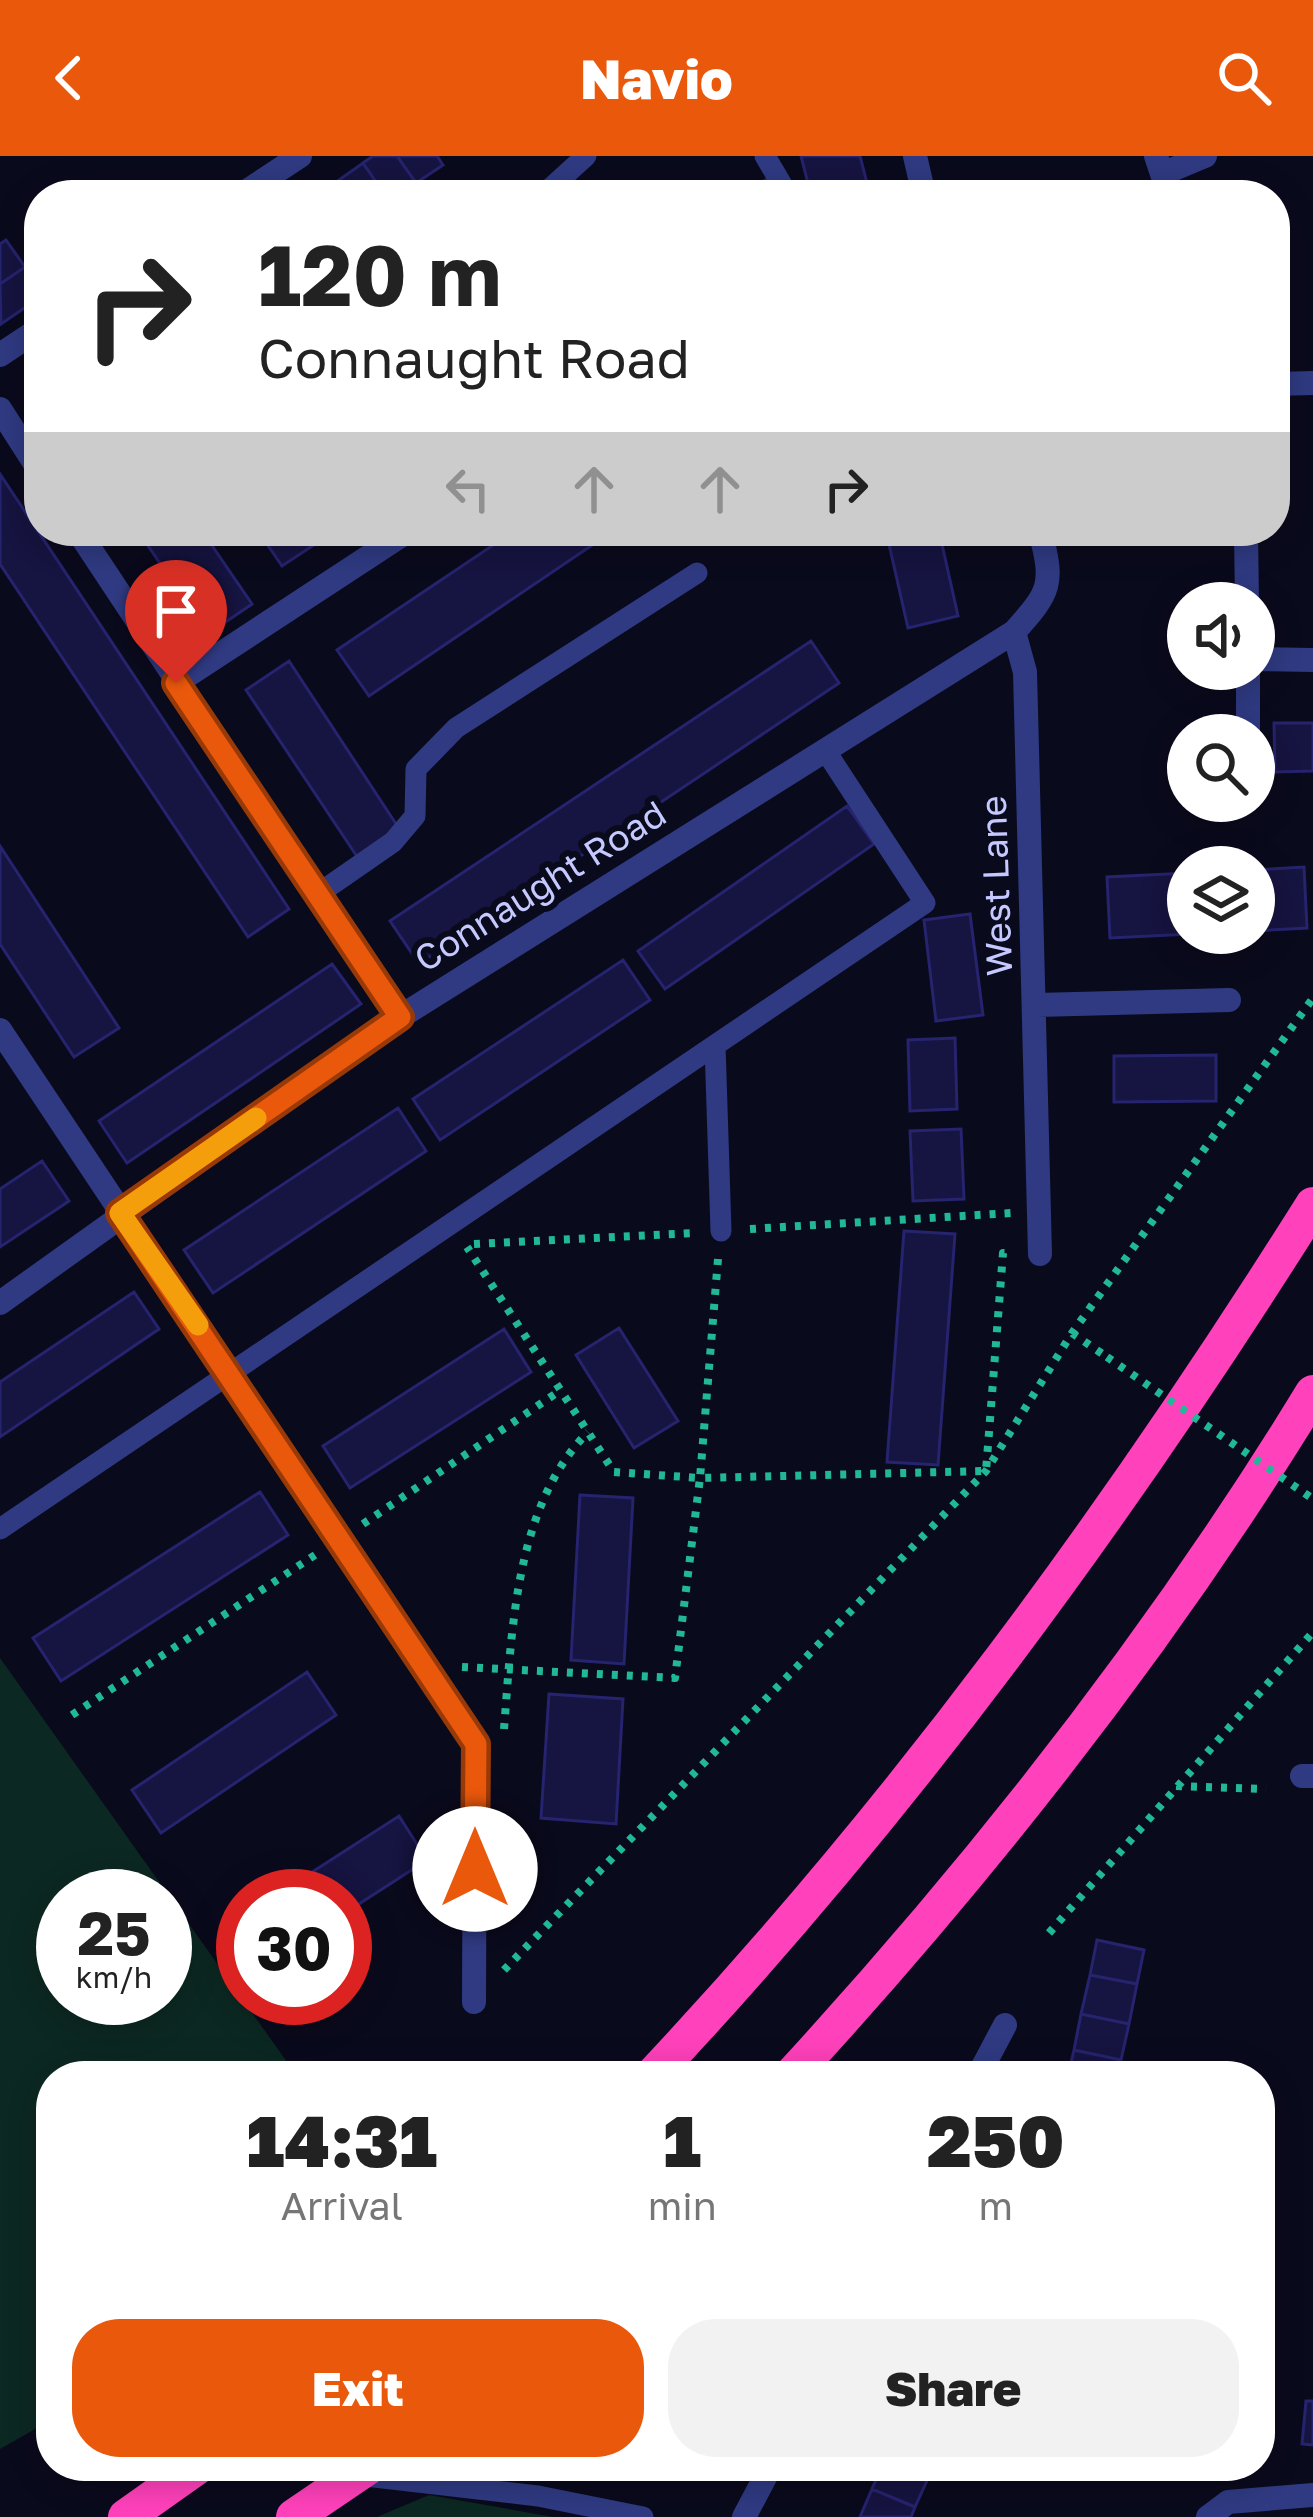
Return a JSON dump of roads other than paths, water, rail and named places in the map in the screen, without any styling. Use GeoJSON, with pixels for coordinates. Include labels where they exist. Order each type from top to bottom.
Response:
{"type":"FeatureCollection","features":[{"type":"Feature","properties":{"kind":"highway"},"geometry":{"type":"LineString","coordinates":[[666,2061],[800,1914],[985,1683],[1160,1440],[1313,1205]]}},
{"type":"Feature","properties":{"kind":"highway"},"geometry":{"type":"LineString","coordinates":[[804,2061],[935,1910],[1110,1691],[1313,1394]]}},
{"type":"Feature","properties":{"kind":"highway"},"geometry":{"type":"LineString","coordinates":[[126,2517],[177,2481]]}},
{"type":"Feature","properties":{"kind":"highway"},"geometry":{"type":"LineString","coordinates":[[294,2517],[347,2481]]}},
{"type":"Feature","properties":{"kind":"street"},"geometry":{"type":"LineString","coordinates":[[264,180],[300,156]]}},
{"type":"Feature","properties":{"kind":"street"},"geometry":{"type":"LineString","coordinates":[[1162,175],[1205,156]]}},
{"type":"Feature","properties":{"kind":"street"},"geometry":{"type":"LineString","coordinates":[[0,410],[24,447]]}},
{"type":"Feature","properties":{"kind":"street"},"geometry":{"type":"LineString","coordinates":[[88,546],[400,1017]]}},
{"type":"Feature","properties":{"kind":"street"},"geometry":{"type":"LineString","coordinates":[[176,683],[385,546]]}},
{"type":"Feature","properties":{"kind":"street"},"geometry":{"type":"LineString","coordinates":[[1014,632],[1040,603],[1052,578],[1044,546]]}},
{"type":"Feature","properties":{"kind":"street"},"geometry":{"type":"LineString","coordinates":[[1246,546],[1247,582]]}},
{"type":"Feature","properties":{"kind":"street","name":"Connaught Road"},"geometry":{"type":"LineString","coordinates":[[0,1304],[120,1213],[400,1017],[1014,632]]}},
{"type":"Feature","properties":{"kind":"street","name":"West Lane"},"geometry":{"type":"LineString","coordinates":[[1014,632],[1025,672],[1040,1254]]}},
{"type":"Feature","properties":{"kind":"street"},"geometry":{"type":"LineString","coordinates":[[1275,659],[1313,660]]}},
{"type":"Feature","properties":{"kind":"street"},"geometry":{"type":"LineString","coordinates":[[1037,1006],[1229,1000]]}},
{"type":"Feature","properties":{"kind":"street"},"geometry":{"type":"LineString","coordinates":[[0,1030],[476,1744],[474,2002]]}},
{"type":"Feature","properties":{"kind":"street"},"geometry":{"type":"LineString","coordinates":[[986,2061],[1004,2025]]}},
{"type":"Feature","properties":{"kind":"street"},"geometry":{"type":"LineString","coordinates":[[744,2517],[763,2481]]}},
{"type":"Feature","properties":{"kind":"street"},"geometry":{"type":"LineString","coordinates":[[1208,2517],[1228,2501],[1313,2495]]}},
{"type":"Feature","properties":{"kind":"lane"},"geometry":{"type":"LineString","coordinates":[[560,180],[586,156]]}},
{"type":"Feature","properties":{"kind":"lane"},"geometry":{"type":"LineString","coordinates":[[318,894],[393,842],[415,817],[416,769],[456,728],[697,574]]}},
{"type":"Feature","properties":{"kind":"lane"},"geometry":{"type":"LineString","coordinates":[[0,1529],[925,903],[825,750]]}},
{"type":"Feature","properties":{"kind":"lane"},"geometry":{"type":"LineString","coordinates":[[716,1045],[721,1231]]}},
{"type":"Feature","properties":{"kind":"lane"},"geometry":{"type":"LineString","coordinates":[[437,2481],[643,2517]]}}]}
